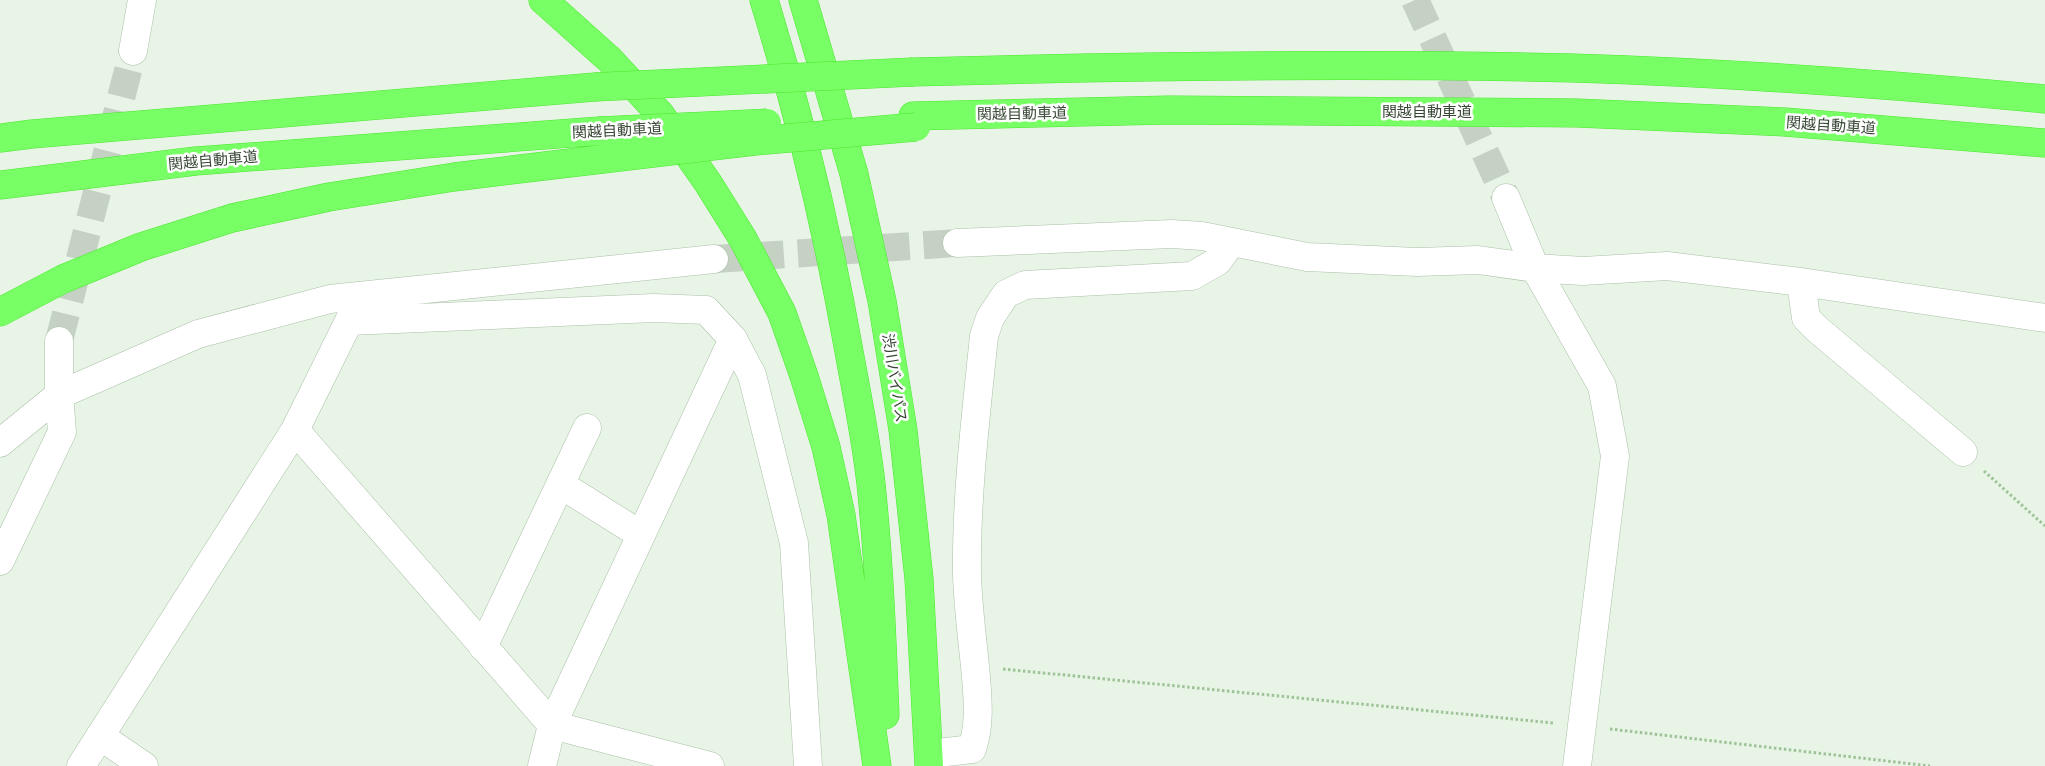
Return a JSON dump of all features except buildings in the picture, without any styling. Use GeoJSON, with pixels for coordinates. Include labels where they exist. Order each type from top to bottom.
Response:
{"type":"FeatureCollection","features":[{"type":"Feature","properties":{"kind":"highway"},"geometry":{"type":"LineString","coordinates":[[543,0],[610,60],[660,114],[708,183],[743,239],[782,313],[826,447],[841,515],[877,766]]}},
{"type":"Feature","properties":{"kind":"highway"},"geometry":{"type":"LineString","coordinates":[[764,0],[805,145],[836,280],[870,473],[880,595],[886,720],[886,766]]}},
{"type":"Feature","properties":{"kind":"highway","name":"渋川バイパス"},"geometry":{"type":"LineString","coordinates":[[802,0],[854,174],[882,301],[903,430],[919,579],[930,760]]}},
{"type":"Feature","properties":{"kind":"highway"},"geometry":{"type":"LineString","coordinates":[[822,0],[835,48],[865,182],[882,301]]}},
{"type":"Feature","properties":{"kind":"highway"},"geometry":{"type":"LineString","coordinates":[[0,137],[595,87],[913,72],[1165,66],[1573,68],[1782,78],[2045,99]]}},
{"type":"Feature","properties":{"kind":"highway","name":"関越自動車道"},"geometry":{"type":"LineString","coordinates":[[0,185],[196,161],[599,131],[915,122],[1025,114],[1169,110],[1577,113],[1785,122],[2045,143]]}},
{"type":"Feature","properties":{"kind":"highway"},"geometry":{"type":"LineString","coordinates":[[0,312],[63,279],[141,247],[232,218],[358,192],[454,177],[915,122]]}},
{"type":"Feature","properties":{"kind":"street"},"geometry":{"type":"LineString","coordinates":[[134,51],[142,0]]}},
{"type":"Feature","properties":{"kind":"street"},"geometry":{"type":"LineString","coordinates":[[1506,198],[1535,268],[1602,386],[1615,456],[1577,766]]}},
{"type":"Feature","properties":{"kind":"street"},"geometry":{"type":"LineString","coordinates":[[957,243],[1172,234],[1202,236],[1307,257],[1417,262],[1478,260],[1535,268],[1583,270],[1667,266],[1801,282],[2045,318]]}},
{"type":"Feature","properties":{"kind":"street"},"geometry":{"type":"LineString","coordinates":[[930,760],[972,749],[977,733],[975,666],[967,576],[968,525],[971,469],[983,345],[990,318],[1006,294],[1025,284],[1192,276],[1218,262],[1231,243]]}},
{"type":"Feature","properties":{"kind":"street"},"geometry":{"type":"LineString","coordinates":[[0,444],[59,395],[198,334],[330,299],[714,259]]}},
{"type":"Feature","properties":{"kind":"street"},"geometry":{"type":"LineString","coordinates":[[1801,282],[1806,318],[1963,452]]}},
{"type":"Feature","properties":{"kind":"street"},"geometry":{"type":"LineString","coordinates":[[330,299],[349,321]]}},
{"type":"Feature","properties":{"kind":"street"},"geometry":{"type":"LineString","coordinates":[[349,321],[654,308],[706,310],[732,338],[752,375],[794,543],[808,766]]}},
{"type":"Feature","properties":{"kind":"street"},"geometry":{"type":"LineString","coordinates":[[82,766],[295,430],[349,321]]}},
{"type":"Feature","properties":{"kind":"street"},"geometry":{"type":"LineString","coordinates":[[542,766],[552,725],[732,338]]}},
{"type":"Feature","properties":{"kind":"street"},"geometry":{"type":"LineString","coordinates":[[0,561],[62,432],[59,395],[60,341]]}},
{"type":"Feature","properties":{"kind":"street"},"geometry":{"type":"LineString","coordinates":[[483,647],[587,428]]}},
{"type":"Feature","properties":{"kind":"street"},"geometry":{"type":"LineString","coordinates":[[295,430],[552,725],[710,766]]}},
{"type":"Feature","properties":{"kind":"street"},"geometry":{"type":"LineString","coordinates":[[560,484],[641,536]]}},
{"type":"Feature","properties":{"kind":"street"},"geometry":{"type":"LineString","coordinates":[[100,736],[144,766]]}},
{"type":"Feature","properties":{"kind":"path"},"geometry":{"type":"LineString","coordinates":[[1963,452],[2045,526]]}},
{"type":"Feature","properties":{"kind":"path"},"geometry":{"type":"LineString","coordinates":[[975,666],[1581,726],[1930,766]]}},
{"type":"Feature","properties":{"kind":"tunnel"},"geometry":{"type":"LineString","coordinates":[[1415,0],[1506,198]]}},
{"type":"Feature","properties":{"kind":"tunnel"},"geometry":{"type":"LineString","coordinates":[[59,341],[133,51]]}},
{"type":"Feature","properties":{"kind":"tunnel"},"geometry":{"type":"LineString","coordinates":[[714,259],[957,243]]}}]}
